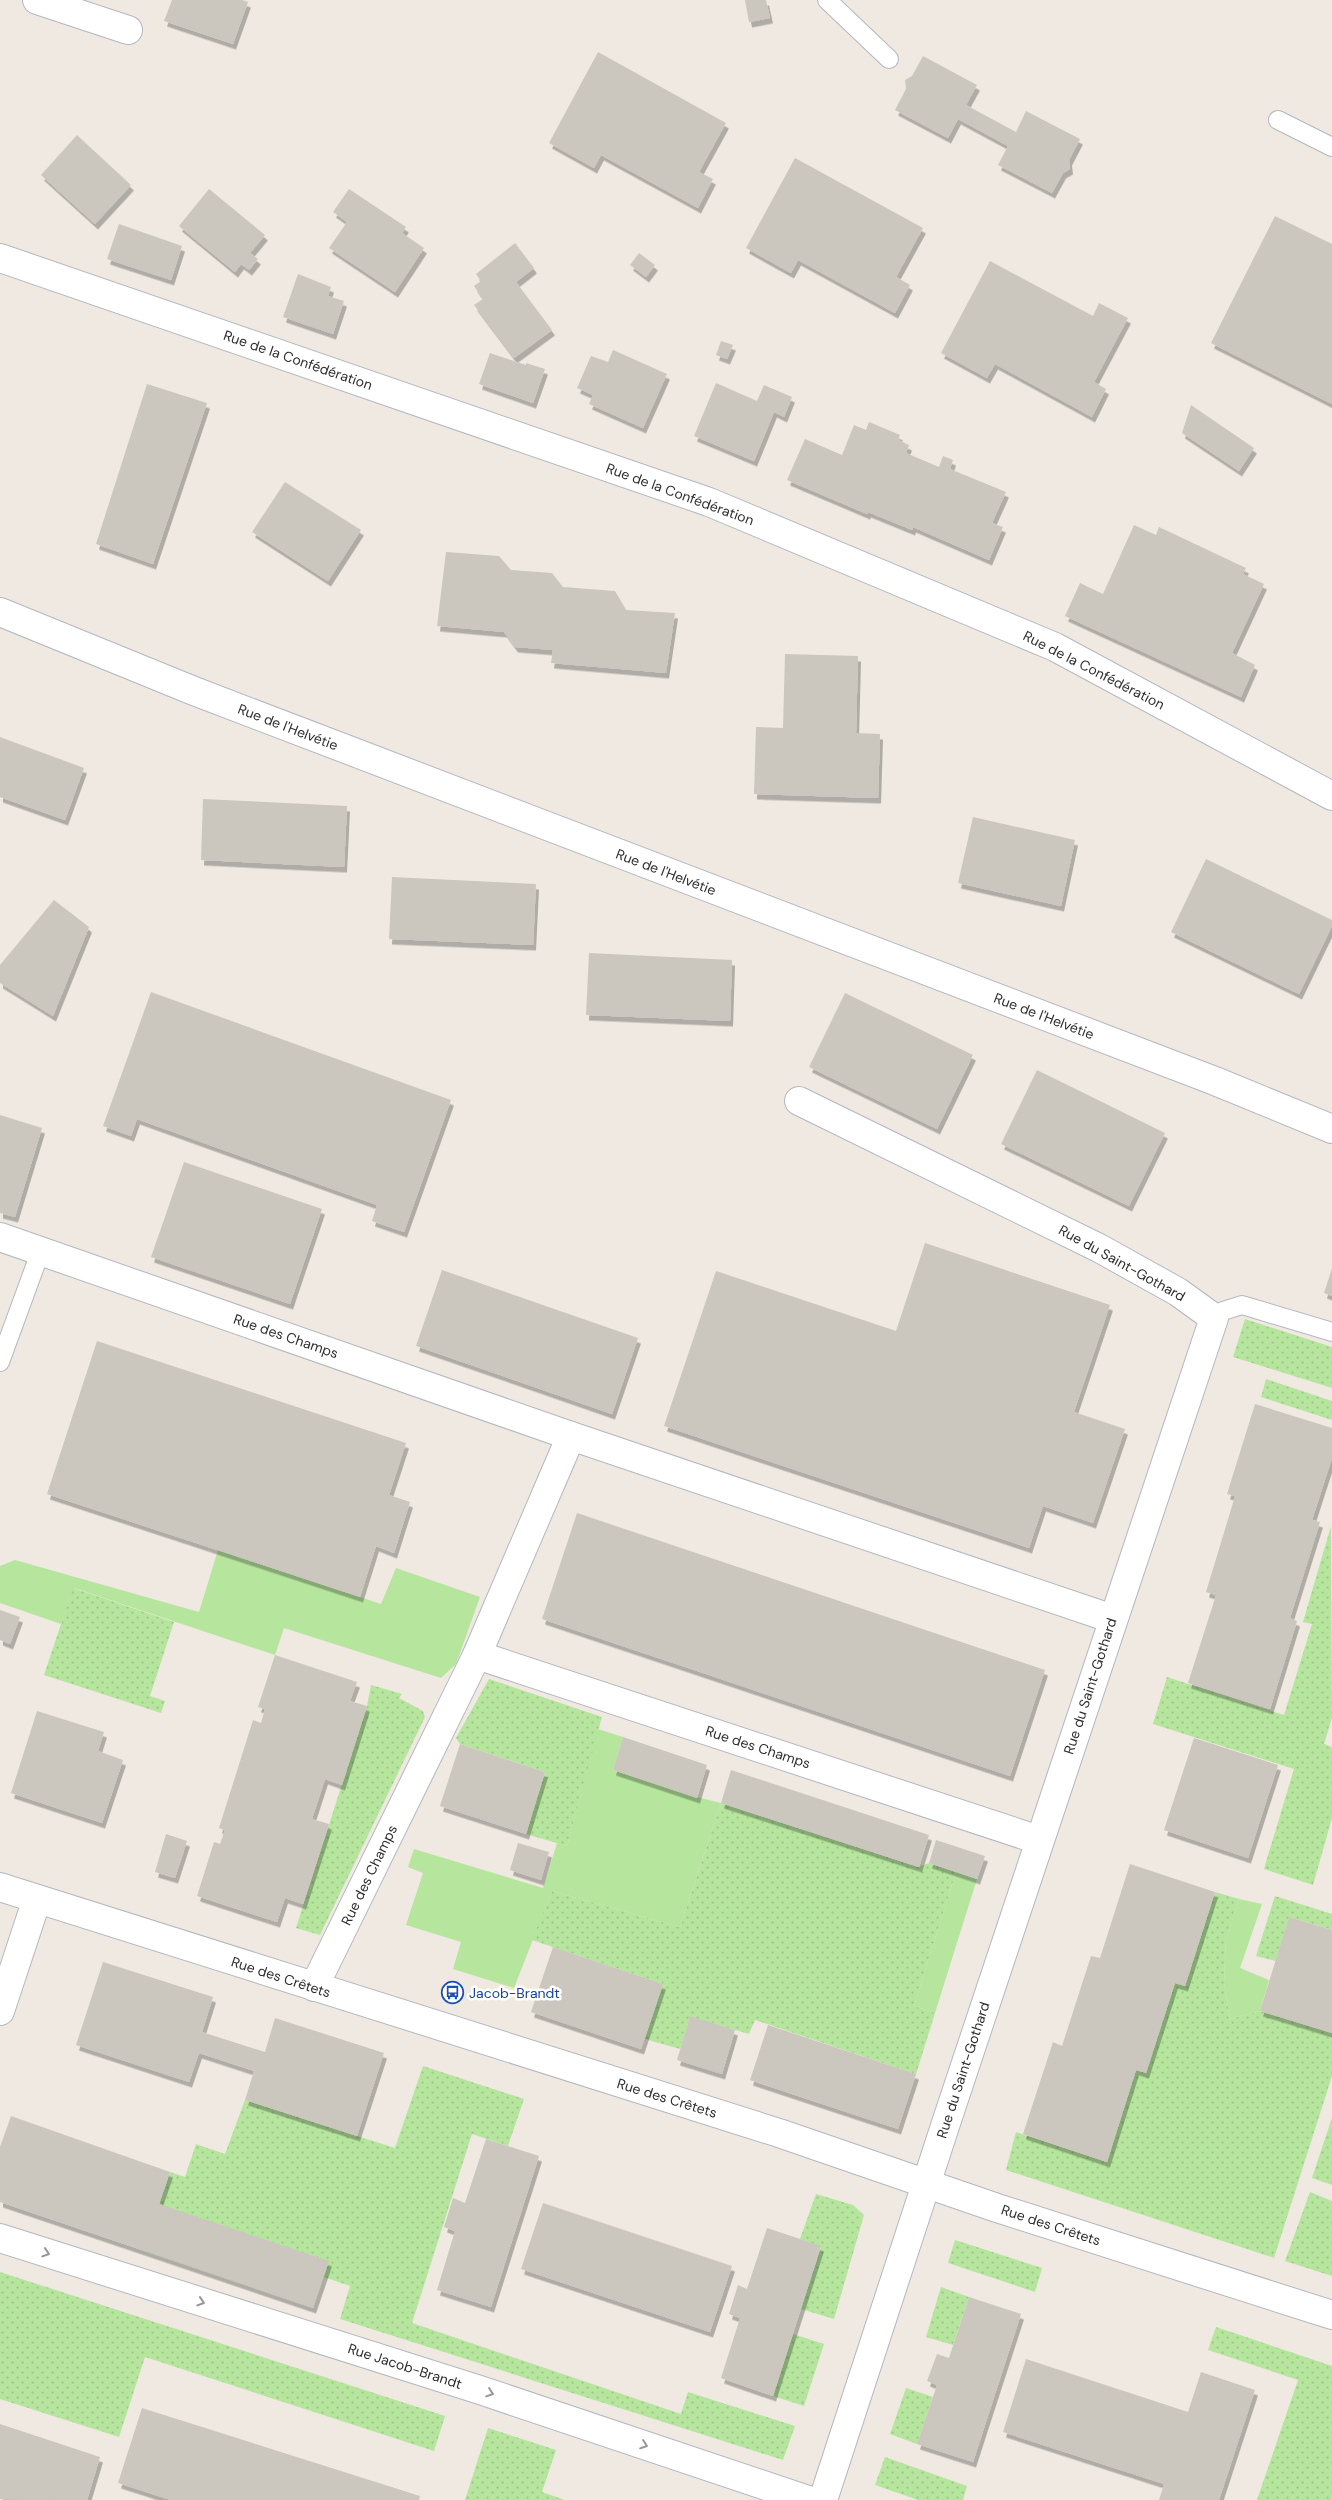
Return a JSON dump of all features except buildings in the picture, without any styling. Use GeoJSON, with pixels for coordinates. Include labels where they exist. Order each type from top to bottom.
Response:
{"type":"FeatureCollection","features":[{"type":"Feature","properties":{"kind":"street"},"geometry":{"type":"LineString","coordinates":[[37,0],[128,30]]}},
{"type":"Feature","properties":{"kind":"street","name":"Rue de la Confédération"},"geometry":{"type":"LineString","coordinates":[[0,258],[709,502],[1055,647],[1332,796]]}},
{"type":"Feature","properties":{"kind":"street","name":"Rue de l'Helvétie"},"geometry":{"type":"LineString","coordinates":[[0,612],[194,691],[1215,1081],[1332,1129]]}},
{"type":"Feature","properties":{"kind":"street","name":"Rue du Saint-Gothard"},"geometry":{"type":"LineString","coordinates":[[799,1101],[1099,1248],[1178,1292],[1214,1318],[1112,1619],[823,2500]]}},
{"type":"Feature","properties":{"kind":"street","name":"Rue des Champs"},"geometry":{"type":"LineString","coordinates":[[0,1237],[42,1250],[571,1436],[1112,1619]]}},
{"type":"Feature","properties":{"kind":"street","name":"Rue des Champs"},"geometry":{"type":"LineString","coordinates":[[314,1987],[478,1655],[571,1436]]}},
{"type":"Feature","properties":{"kind":"street","name":"Rue des Champs"},"geometry":{"type":"LineString","coordinates":[[478,1655],[1040,1840]]}},
{"type":"Feature","properties":{"kind":"street","name":"Rue des Crêtets"},"geometry":{"type":"LineString","coordinates":[[0,1886],[779,2133],[927,2184],[1332,2315]]}},
{"type":"Feature","properties":{"kind":"street"},"geometry":{"type":"LineString","coordinates":[[0,2011],[37,1899]]}},
{"type":"Feature","properties":{"kind":"street","name":"Rue Jacob-Brandt"},"geometry":{"type":"LineString","coordinates":[[0,2238],[480,2390],[808,2500]]}},
{"type":"Feature","properties":{"kind":"lane"},"geometry":{"type":"LineString","coordinates":[[828,0],[890,59]]}},
{"type":"Feature","properties":{"kind":"lane"},"geometry":{"type":"LineString","coordinates":[[1278,120],[1332,147]]}},
{"type":"Feature","properties":{"kind":"lane"},"geometry":{"type":"LineString","coordinates":[[0,1362],[42,1250]]}},
{"type":"Feature","properties":{"kind":"lane"},"geometry":{"type":"LineString","coordinates":[[1214,1318],[1223,1310],[1242,1305],[1332,1332]]}},
{"type":"Feature","properties":{"kind":"green space"},"geometry":{"type":"Polygon","coordinates":[[[1245,1319],[1332,1347],[1332,1388],[1233,1357],[1245,1319]]]}},
{"type":"Feature","properties":{"kind":"green space"},"geometry":{"type":"Polygon","coordinates":[[[1266,1379],[1332,1401],[1332,1420],[1261,1397],[1266,1379]]]}},
{"type":"Feature","properties":{"kind":"green space"},"geometry":{"type":"Polygon","coordinates":[[[1331,1526],[1332,1718],[1324,1744],[1332,1747],[1332,1818],[1313,1885],[1264,1869],[1294,1769],[1153,1724],[1167,1677],[1284,1715],[1312,1624],[1303,1622],[1331,1526]]]}},
{"type":"Feature","properties":{"kind":"green space"},"geometry":{"type":"Polygon","coordinates":[[[218,1550],[381,1604],[396,1568],[480,1597],[456,1664],[441,1678],[284,1628],[275,1655],[74,1588],[61,1624],[0,1603],[0,1566],[15,1560],[199,1612],[218,1550]]]}},
{"type":"Feature","properties":{"kind":"green space"},"geometry":{"type":"Polygon","coordinates":[[[73,1588],[174,1622],[150,1696],[165,1701],[161,1713],[44,1675],[73,1588]]]}},
{"type":"Feature","properties":{"kind":"green space"},"geometry":{"type":"Polygon","coordinates":[[[489,1679],[602,1717],[567,1846],[526,1834],[545,1772],[460,1744],[456,1738],[489,1679]]]}},
{"type":"Feature","properties":{"kind":"green space"},"geometry":{"type":"Polygon","coordinates":[[[371,1685],[402,1694],[399,1698],[423,1711],[425,1717],[320,1935],[296,1928],[367,1706],[371,1685]]]}},
{"type":"Feature","properties":{"kind":"green space"},"geometry":{"type":"Polygon","coordinates":[[[598,1729],[623,1737],[613,1770],[721,1803],[680,1927],[552,1891],[514,1988],[453,1969],[461,1942],[406,1925],[423,1873],[408,1867],[414,1849],[543,1888],[557,1843],[567,1846],[598,1729]]]}},
{"type":"Feature","properties":{"kind":"green space"},"geometry":{"type":"Polygon","coordinates":[[[721,1803],[918,1867],[929,1863],[956,1872],[914,2006],[935,2013],[916,2074],[755,2020],[749,2034],[690,2017],[680,2049],[645,2039],[663,1984],[532,1940],[552,1891],[680,1927],[721,1803]]]}},
{"type":"Feature","properties":{"kind":"green space"},"geometry":{"type":"Polygon","coordinates":[[[956,1872],[977,1879],[935,2013],[914,2006],[956,1872]]]}},
{"type":"Feature","properties":{"kind":"green space"},"geometry":{"type":"Polygon","coordinates":[[[1215,1892],[1239,1899],[1226,1939],[1224,1983],[1230,2019],[1260,2011],[1332,2033],[1332,2076],[1274,2258],[1006,2170],[1016,2132],[1107,2162],[1136,2070],[1146,2073],[1175,1983],[1185,1986],[1215,1892]]]}},
{"type":"Feature","properties":{"kind":"green space"},"geometry":{"type":"Polygon","coordinates":[[[1275,1896],[1332,1914],[1332,1930],[1289,1917],[1276,1961],[1256,1956],[1275,1896]]]}},
{"type":"Feature","properties":{"kind":"green space"},"geometry":{"type":"Polygon","coordinates":[[[1239,1899],[1262,1904],[1240,1968],[1269,1980],[1260,2011],[1230,2019],[1224,1983],[1226,1939],[1239,1899]]]}},
{"type":"Feature","properties":{"kind":"green space"},"geometry":{"type":"Polygon","coordinates":[[[423,2066],[524,2099],[508,2146],[472,2134],[412,2323],[681,2414],[688,2392],[795,2426],[783,2460],[340,2319],[350,2286],[324,2277],[313,2308],[144,2251],[170,2172],[185,2177],[196,2144],[225,2154],[245,2100],[395,2148],[423,2066]]]}},
{"type":"Feature","properties":{"kind":"green space"},"geometry":{"type":"Polygon","coordinates":[[[1332,2118],[1332,2185],[1312,2178],[1332,2118]]]}},
{"type":"Feature","properties":{"kind":"green space"},"geometry":{"type":"Polygon","coordinates":[[[1310,2192],[1332,2201],[1332,2276],[1285,2261],[1310,2192]]]}},
{"type":"Feature","properties":{"kind":"green space"},"geometry":{"type":"Polygon","coordinates":[[[816,2194],[853,2205],[864,2215],[834,2319],[801,2309],[821,2247],[800,2239],[816,2194]]]}},
{"type":"Feature","properties":{"kind":"green space"},"geometry":{"type":"Polygon","coordinates":[[[955,2240],[1042,2268],[1035,2292],[948,2263],[955,2240]]]}},
{"type":"Feature","properties":{"kind":"green space"},"geometry":{"type":"Polygon","coordinates":[[[0,2272],[445,2416],[434,2451],[145,2357],[119,2437],[0,2399],[0,2272]]]}},
{"type":"Feature","properties":{"kind":"green space"},"geometry":{"type":"Polygon","coordinates":[[[941,2287],[969,2297],[953,2345],[926,2337],[941,2287]]]}},
{"type":"Feature","properties":{"kind":"green space"},"geometry":{"type":"Polygon","coordinates":[[[1216,2327],[1332,2366],[1332,2500],[1257,2500],[1298,2380],[1208,2350],[1216,2327]]]}},
{"type":"Feature","properties":{"kind":"green space"},"geometry":{"type":"Polygon","coordinates":[[[793,2334],[824,2344],[804,2406],[773,2396],[793,2334]]]}},
{"type":"Feature","properties":{"kind":"green space"},"geometry":{"type":"Polygon","coordinates":[[[906,2388],[933,2397],[917,2444],[890,2434],[906,2388]]]}},
{"type":"Feature","properties":{"kind":"green space"},"geometry":{"type":"Polygon","coordinates":[[[488,2428],[556,2450],[542,2492],[565,2500],[465,2500],[488,2428]]]}},
{"type":"Feature","properties":{"kind":"green space"},"geometry":{"type":"Polygon","coordinates":[[[885,2457],[967,2486],[963,2500],[918,2500],[875,2485],[885,2457]]]}},
{"type":"Feature","properties":{"kind":"place","name":"Jacob-Brandt"},"geometry":{"type":"Point","coordinates":[453,1993]}}]}
